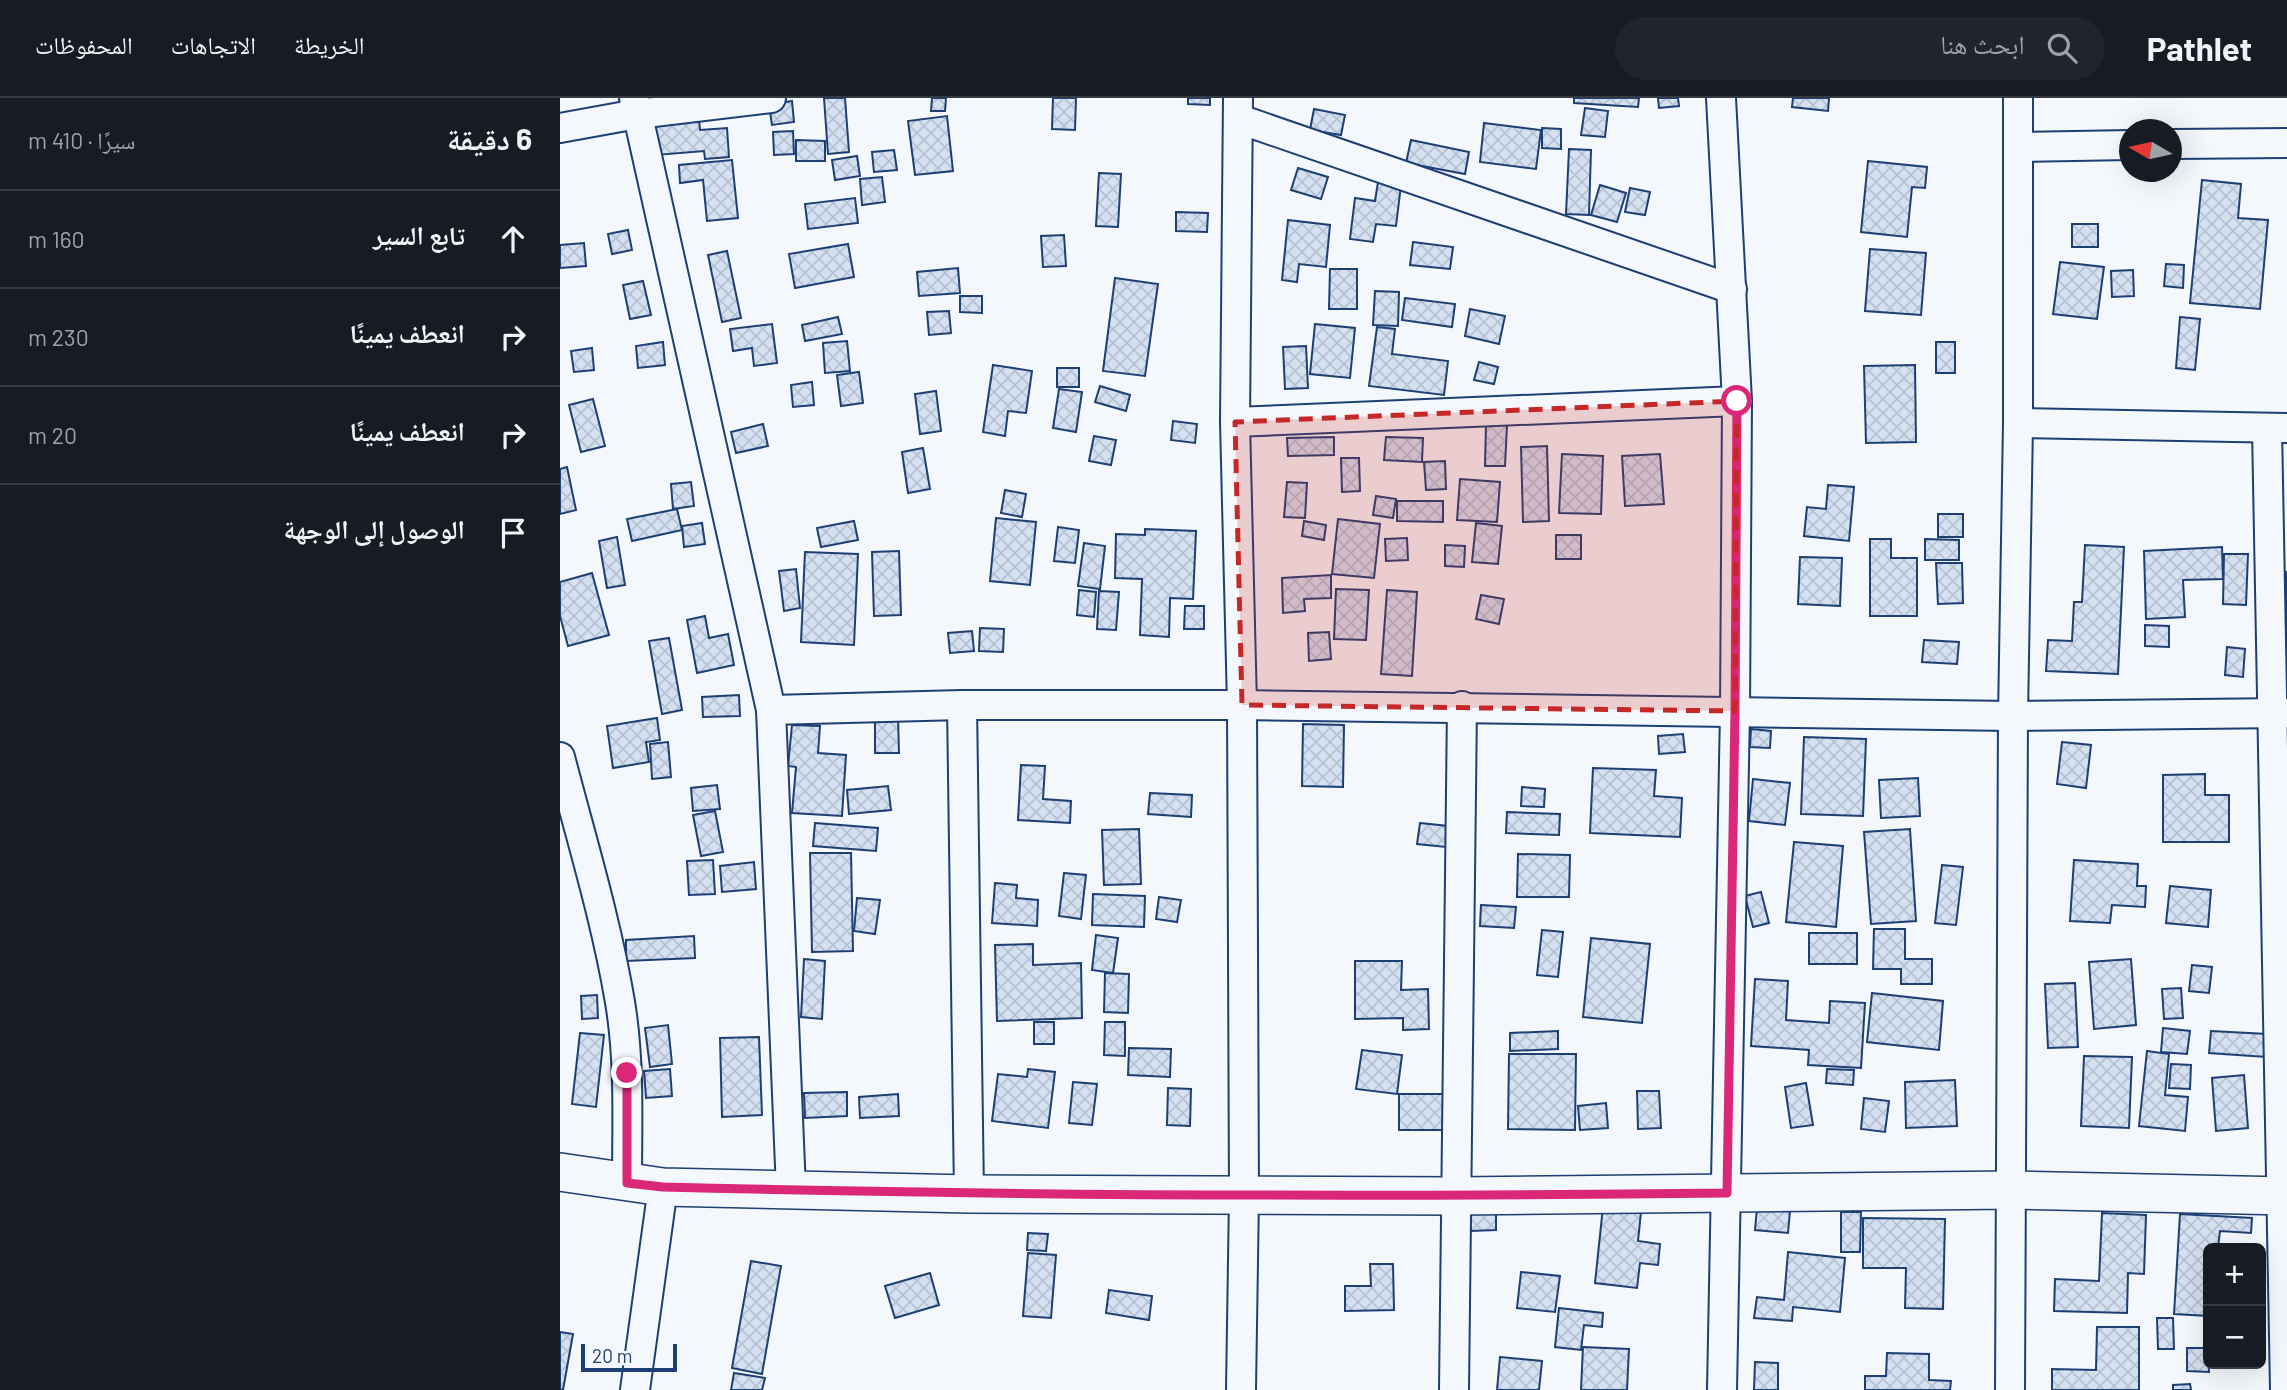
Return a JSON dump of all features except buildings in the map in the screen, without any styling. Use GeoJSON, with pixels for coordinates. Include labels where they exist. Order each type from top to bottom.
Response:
{"type":"FeatureCollection","features":[{"type":"Feature","properties":{"kind":"street"},"geometry":{"type":"LineString","coordinates":[[560,128],[635,106],[771,98]]}},
{"type":"Feature","properties":{"kind":"street"},"geometry":{"type":"LineString","coordinates":[[1721,98],[1737,401],[1735,711],[1722,1390]]}},
{"type":"Feature","properties":{"kind":"street"},"geometry":{"type":"LineString","coordinates":[[2010,1390],[2018,98]]}},
{"type":"Feature","properties":{"kind":"street"},"geometry":{"type":"LineString","coordinates":[[635,106],[771,710],[791,1190]]}},
{"type":"Feature","properties":{"kind":"street"},"geometry":{"type":"LineString","coordinates":[[1241,1390],[1244,1196],[1242,705],[1236,422],[1238,109],[1732,289]]}},
{"type":"Feature","properties":{"kind":"street"},"geometry":{"type":"LineString","coordinates":[[2182,144],[2287,143]]}},
{"type":"Feature","properties":{"kind":"street"},"geometry":{"type":"LineString","coordinates":[[2018,147],[2119,145]]}},
{"type":"Feature","properties":{"kind":"street"},"geometry":{"type":"LineString","coordinates":[[1236,422],[1737,401]]}},
{"type":"Feature","properties":{"kind":"street"},"geometry":{"type":"LineString","coordinates":[[2018,423],[2277,428],[2285,1390]]}},
{"type":"Feature","properties":{"kind":"street"},"geometry":{"type":"LineString","coordinates":[[771,710],[962,705],[1242,705],[1462,706],[2013,716],[2280,713]]}},
{"type":"Feature","properties":{"kind":"street"},"geometry":{"type":"LineString","coordinates":[[962,705],[969,1194]]}},
{"type":"Feature","properties":{"kind":"street"},"geometry":{"type":"LineString","coordinates":[[1454,1390],[1462,706]]}},
{"type":"Feature","properties":{"kind":"street"},"geometry":{"type":"LineString","coordinates":[[560,757],[620,1002],[627,1073],[627,1183]]}},
{"type":"Feature","properties":{"kind":"street"},"geometry":{"type":"LineString","coordinates":[[560,1172],[663,1187],[969,1194],[1457,1196],[2013,1190],[2283,1196]]}},
{"type":"Feature","properties":{"kind":"street"},"geometry":{"type":"LineString","coordinates":[[635,1390],[663,1187]]}},
{"type":"Feature","properties":{"kind":"highlighted area"},"geometry":{"type":"Polygon","coordinates":[[[1737,401],[1735,711],[1242,705],[1235,422],[1737,401]]]}},
{"type":"Feature","properties":{"kind":"route"},"geometry":{"type":"LineString","coordinates":[[627,1073],[627,1183],[663,1187],[969,1194],[1244,1196],[1727,1193],[1737,401]]}}]}
